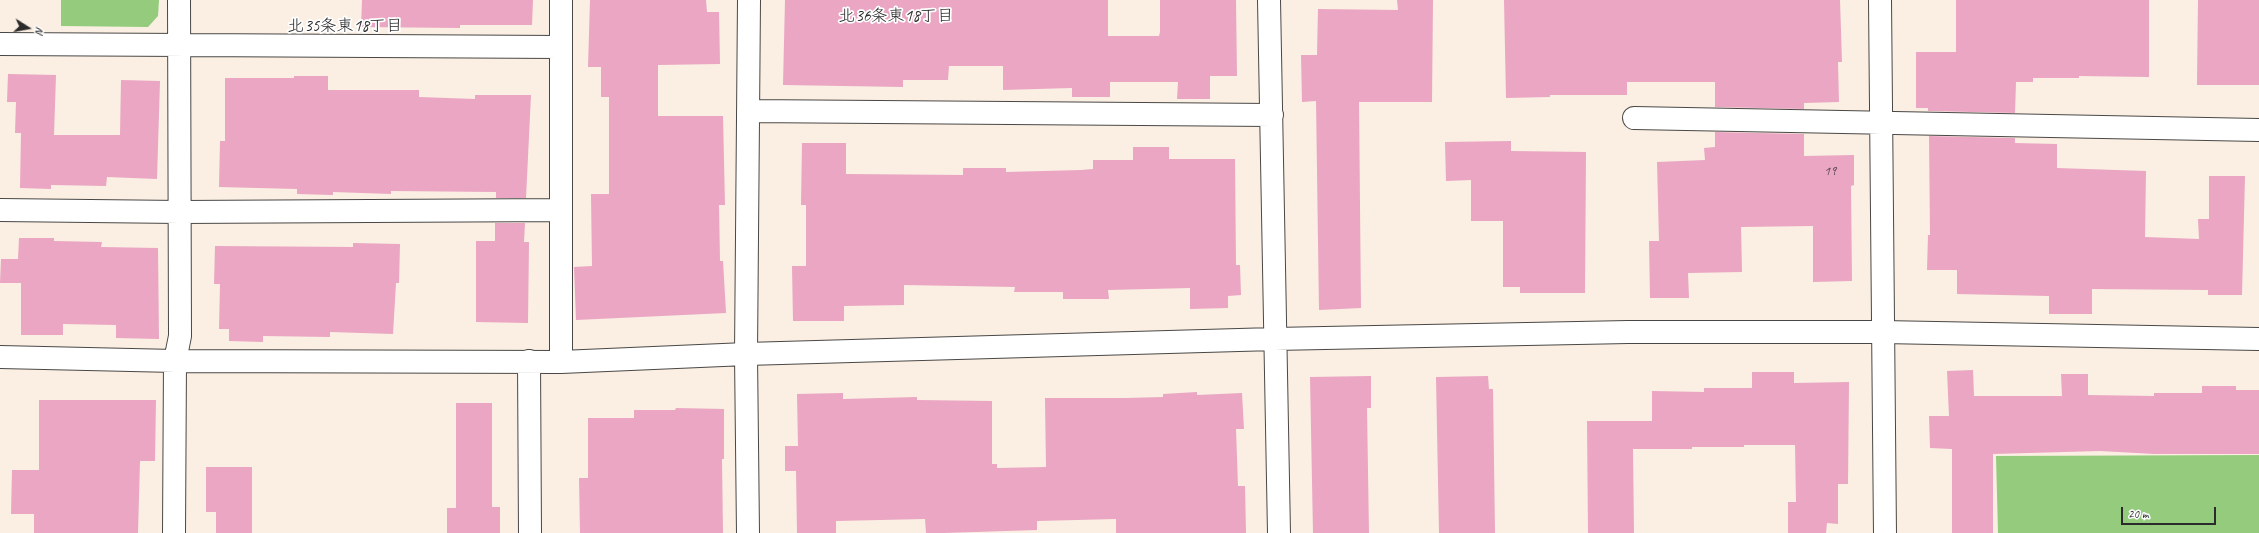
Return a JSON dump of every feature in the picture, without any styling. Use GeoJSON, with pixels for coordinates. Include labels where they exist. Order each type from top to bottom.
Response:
{"type":"FeatureCollection","features":[{"type":"Feature","properties":{"kind":"street"},"geometry":{"type":"LineString","coordinates":[[174,533],[175,361],[180,336],[178,0]]}},
{"type":"Feature","properties":{"kind":"street"},"geometry":{"type":"LineString","coordinates":[[561,0],[561,362]]}},
{"type":"Feature","properties":{"kind":"street"},"geometry":{"type":"LineString","coordinates":[[748,533],[746,354],[749,0]]}},
{"type":"Feature","properties":{"kind":"street"},"geometry":{"type":"LineString","coordinates":[[1269,0],[1278,533]]}},
{"type":"Feature","properties":{"kind":"street"},"geometry":{"type":"LineString","coordinates":[[1880,0],[1885,533]]}},
{"type":"Feature","properties":{"kind":"street"},"geometry":{"type":"LineString","coordinates":[[0,44],[561,47]]}},
{"type":"Feature","properties":{"kind":"street"},"geometry":{"type":"LineString","coordinates":[[748,111],[1272,115]]}},
{"type":"Feature","properties":{"kind":"street"},"geometry":{"type":"LineString","coordinates":[[1634,118],[1881,124],[2259,130]]}},
{"type":"Feature","properties":{"kind":"street"},"geometry":{"type":"LineString","coordinates":[[0,210],[180,212],[561,210]]}},
{"type":"Feature","properties":{"kind":"street"},"geometry":{"type":"LineString","coordinates":[[0,358],[175,361],[561,362],[746,354],[1274,339],[1628,332],[1882,332],[2259,339]]}},
{"type":"Feature","properties":{"kind":"street"},"geometry":{"type":"LineString","coordinates":[[529,362],[530,533]]}},
{"type":"Feature","properties":{"kind":"green space"},"geometry":{"type":"Polygon","coordinates":[[[61,0],[159,0],[158,16],[148,27],[61,26],[61,0]]]}},
{"type":"Feature","properties":{"kind":"green space"},"geometry":{"type":"Polygon","coordinates":[[[2259,455],[2259,533],[1998,533],[1996,456],[2259,455]]]}},
{"type":"Feature","properties":{"kind":"building"},"geometry":{"type":"Polygon","coordinates":[[[362,0],[533,0],[532,25],[460,25],[460,28],[361,27],[362,0]]]}},
{"type":"Feature","properties":{"kind":"building"},"geometry":{"type":"Polygon","coordinates":[[[590,0],[706,0],[707,12],[719,12],[720,64],[658,65],[658,116],[723,116],[725,205],[719,205],[720,261],[723,261],[726,313],[576,320],[574,267],[592,266],[591,194],[609,194],[609,97],[601,97],[601,67],[588,67],[590,0]]]}},
{"type":"Feature","properties":{"kind":"building"},"geometry":{"type":"Polygon","coordinates":[[[785,0],[1108,0],[1108,36],[1159,36],[1160,0],[1236,0],[1237,76],[1210,76],[1210,99],[1177,99],[1178,82],[1110,82],[1110,97],[1072,97],[1072,88],[1003,90],[1003,66],[949,66],[948,80],[903,80],[903,87],[783,85],[785,0]]]}},
{"type":"Feature","properties":{"kind":"building"},"geometry":{"type":"Polygon","coordinates":[[[1397,0],[1433,0],[1432,102],[1359,102],[1361,308],[1319,310],[1316,101],[1302,102],[1301,55],[1317,55],[1318,9],[1398,10],[1397,0]]]}},
{"type":"Feature","properties":{"kind":"building"},"geometry":{"type":"Polygon","coordinates":[[[1504,0],[1840,0],[1842,62],[1838,62],[1839,102],[1804,103],[1804,109],[1715,107],[1715,82],[1627,82],[1627,95],[1550,95],[1550,97],[1506,98],[1504,0]]]}},
{"type":"Feature","properties":{"kind":"building"},"geometry":{"type":"Polygon","coordinates":[[[1956,0],[2149,0],[2149,77],[2079,76],[2079,78],[2033,78],[2033,82],[2016,82],[2015,113],[1928,111],[1928,108],[1916,108],[1916,52],[1956,52],[1956,0]]]}},
{"type":"Feature","properties":{"kind":"building"},"geometry":{"type":"Polygon","coordinates":[[[2198,0],[2259,0],[2259,85],[2197,85],[2198,0]]]}},
{"type":"Feature","properties":{"kind":"building"},"geometry":{"type":"Polygon","coordinates":[[[8,74],[56,75],[54,135],[120,135],[121,80],[160,81],[157,179],[107,177],[106,186],[51,185],[51,189],[20,188],[21,133],[15,133],[16,102],[7,102],[8,74]]]}},
{"type":"Feature","properties":{"kind":"building"},"geometry":{"type":"Polygon","coordinates":[[[294,76],[328,76],[328,90],[419,90],[419,97],[475,99],[475,95],[531,95],[526,198],[496,198],[496,192],[391,191],[391,194],[333,192],[333,195],[297,194],[297,189],[219,187],[220,141],[225,141],[225,78],[294,78],[294,76]]]}},
{"type":"Feature","properties":{"kind":"building"},"geometry":{"type":"Polygon","coordinates":[[[1715,132],[1804,134],[1804,156],[1854,155],[1854,185],[1851,186],[1852,281],[1813,282],[1813,226],[1741,227],[1742,272],[1688,273],[1689,298],[1650,298],[1649,241],[1659,241],[1657,162],[1705,160],[1704,148],[1715,147],[1715,132]]]}},
{"type":"Feature","properties":{"kind":"building"},"geometry":{"type":"Polygon","coordinates":[[[1929,136],[2015,138],[2015,143],[2057,144],[2057,168],[2146,171],[2145,237],[2199,239],[2198,219],[2209,219],[2209,176],[2245,176],[2242,295],[2208,295],[2208,290],[2092,289],[2092,314],[2049,314],[2049,296],[1957,294],[1957,270],[1927,270],[1928,235],[1930,235],[1929,136]]]}},
{"type":"Feature","properties":{"kind":"building"},"geometry":{"type":"Polygon","coordinates":[[[1511,141],[1511,151],[1586,152],[1585,293],[1520,293],[1520,287],[1503,287],[1503,221],[1471,221],[1471,180],[1446,181],[1445,142],[1511,141]]]}},
{"type":"Feature","properties":{"kind":"building"},"geometry":{"type":"Polygon","coordinates":[[[802,143],[846,143],[846,174],[963,175],[963,168],[1006,168],[1006,172],[1093,169],[1093,160],[1133,160],[1133,147],[1169,147],[1169,159],[1235,159],[1236,265],[1240,265],[1241,295],[1228,296],[1228,308],[1190,309],[1190,288],[1108,290],[1109,299],[1063,299],[1063,292],[1014,292],[1015,287],[904,285],[904,305],[844,306],[844,321],[793,321],[792,266],[806,266],[806,205],[801,205],[802,143]]]}},
{"type":"Feature","properties":{"kind":"building"},"geometry":{"type":"Polygon","coordinates":[[[495,223],[525,223],[524,242],[529,242],[528,323],[476,322],[476,241],[495,241],[495,223]]]}},
{"type":"Feature","properties":{"kind":"building"},"geometry":{"type":"Polygon","coordinates":[[[19,238],[54,238],[54,241],[102,242],[101,247],[158,248],[159,339],[116,338],[116,325],[63,324],[63,335],[21,335],[21,283],[0,283],[1,259],[18,259],[19,238]]]}},
{"type":"Feature","properties":{"kind":"building"},"geometry":{"type":"Polygon","coordinates":[[[353,243],[400,244],[399,283],[396,283],[393,334],[330,332],[330,337],[263,336],[263,342],[229,341],[229,329],[219,329],[220,284],[214,284],[215,246],[353,247],[353,243]]]}},
{"type":"Feature","properties":{"kind":"building"},"geometry":{"type":"Polygon","coordinates":[[[1973,370],[1974,396],[2062,396],[2061,374],[2088,374],[2088,395],[2154,396],[2154,393],[2202,393],[2202,386],[2236,386],[2236,390],[2259,390],[2259,454],[2154,454],[2100,451],[1993,454],[1993,533],[1952,533],[1952,449],[1930,448],[1929,416],[1949,416],[1947,371],[1973,370]]]}},
{"type":"Feature","properties":{"kind":"building"},"geometry":{"type":"Polygon","coordinates":[[[1752,372],[1794,372],[1794,383],[1849,382],[1848,484],[1838,484],[1838,524],[1827,523],[1826,533],[1788,533],[1788,502],[1796,502],[1795,445],[1744,445],[1744,447],[1692,447],[1692,449],[1633,449],[1634,533],[1588,533],[1587,421],[1652,421],[1652,391],[1704,392],[1704,388],[1752,388],[1752,372]]]}},
{"type":"Feature","properties":{"kind":"building"},"geometry":{"type":"Polygon","coordinates":[[[1371,376],[1371,408],[1367,408],[1369,533],[1313,533],[1310,377],[1371,376]]]}},
{"type":"Feature","properties":{"kind":"building"},"geometry":{"type":"Polygon","coordinates":[[[1488,376],[1489,389],[1493,389],[1495,533],[1439,533],[1436,377],[1488,376]]]}},
{"type":"Feature","properties":{"kind":"building"},"geometry":{"type":"Polygon","coordinates":[[[1197,392],[1197,395],[1242,393],[1244,429],[1236,429],[1238,486],[1245,486],[1246,533],[1116,533],[1116,519],[1037,521],[1037,530],[926,533],[925,519],[836,521],[836,533],[797,533],[796,471],[785,471],[785,446],[798,446],[797,394],[843,393],[843,399],[917,397],[917,400],[992,401],[992,464],[997,464],[997,468],[1046,467],[1045,398],[1163,397],[1163,394],[1197,392]]]}},
{"type":"Feature","properties":{"kind":"building"},"geometry":{"type":"Polygon","coordinates":[[[39,400],[156,400],[155,461],[140,461],[138,533],[34,533],[34,514],[11,514],[12,470],[39,470],[39,400]]]}},
{"type":"Feature","properties":{"kind":"building"},"geometry":{"type":"Polygon","coordinates":[[[456,403],[492,403],[492,507],[500,507],[500,533],[447,533],[447,508],[456,508],[456,403]]]}},
{"type":"Feature","properties":{"kind":"building"},"geometry":{"type":"Polygon","coordinates":[[[676,408],[724,409],[724,459],[722,459],[723,533],[580,533],[579,478],[588,478],[588,418],[634,418],[634,410],[675,410],[676,408]]]}},
{"type":"Feature","properties":{"kind":"building"},"geometry":{"type":"Polygon","coordinates":[[[206,467],[252,467],[252,533],[216,533],[216,512],[206,512],[206,467]]]}},
{"type":"Feature","properties":{"kind":"district","name":"北36条東18丁目"},"geometry":{"type":"Point","coordinates":[896,17]}},
{"type":"Feature","properties":{"kind":"district","name":"北35条東18丁目"},"geometry":{"type":"Point","coordinates":[345,27]}}]}
